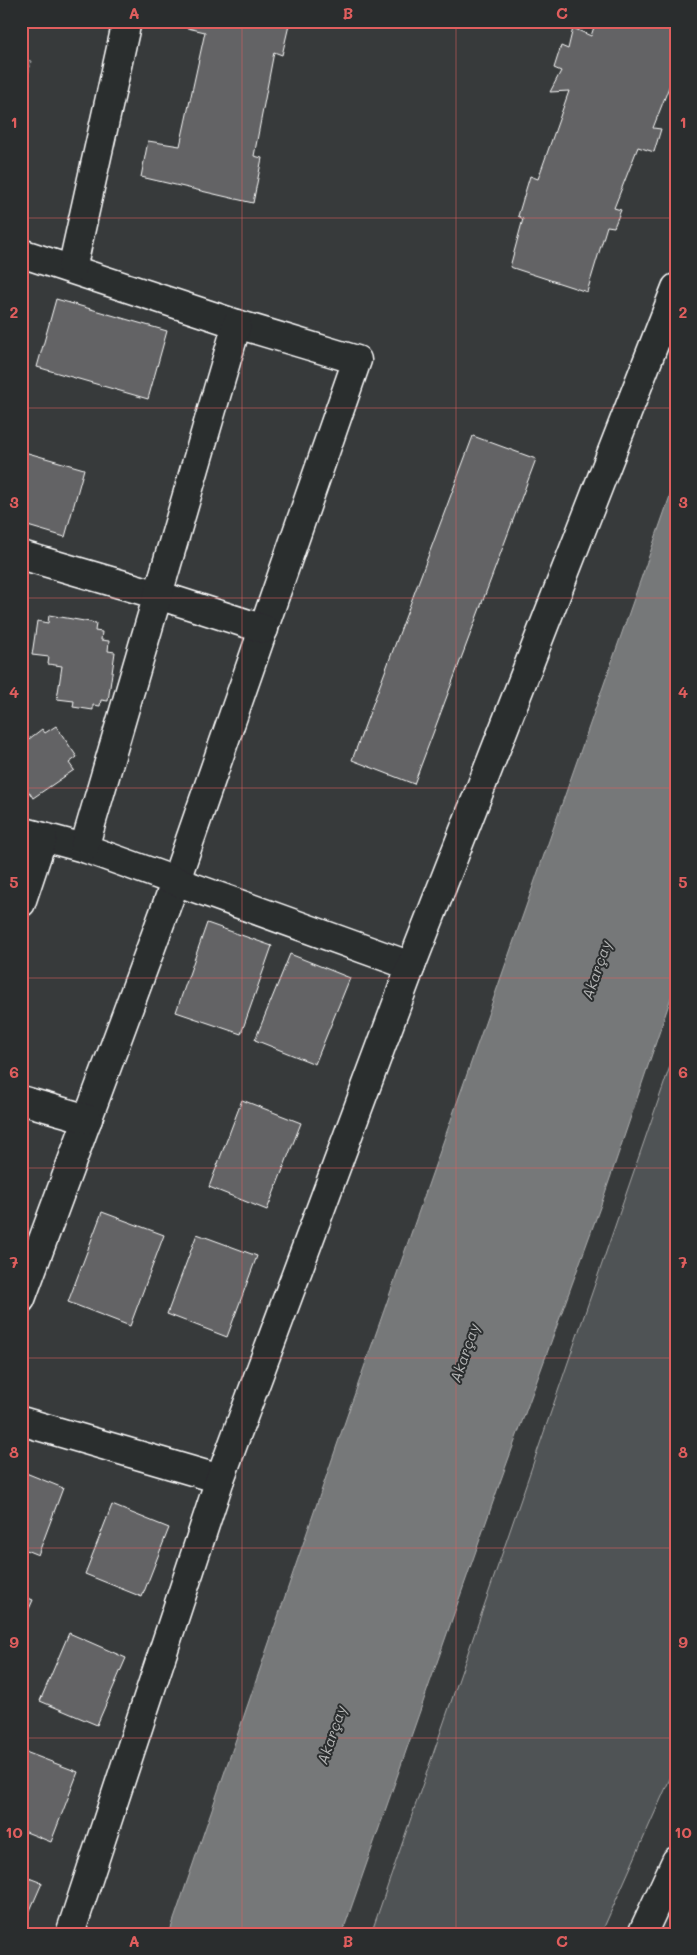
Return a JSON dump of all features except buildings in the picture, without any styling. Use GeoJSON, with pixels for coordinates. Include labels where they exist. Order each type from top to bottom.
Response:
{"type":"FeatureCollection","features":[{"type":"Feature","properties":{"kind":"street"},"geometry":{"type":"LineString","coordinates":[[72,269],[127,21]]}},
{"type":"Feature","properties":{"kind":"street"},"geometry":{"type":"LineString","coordinates":[[21,253],[237,324],[357,360],[176,880],[21,1299]]}},
{"type":"Feature","properties":{"kind":"street"},"geometry":{"type":"LineString","coordinates":[[70,1934],[220,1479],[411,966],[676,288]]}},
{"type":"Feature","properties":{"kind":"street"},"geometry":{"type":"LineString","coordinates":[[84,848],[237,324]]}},
{"type":"Feature","properties":{"kind":"street"},"geometry":{"type":"LineString","coordinates":[[21,555],[158,595],[264,629]]}},
{"type":"Feature","properties":{"kind":"street"},"geometry":{"type":"LineString","coordinates":[[21,903],[32,834],[84,848],[176,880],[411,966]]}},
{"type":"Feature","properties":{"kind":"street"},"geometry":{"type":"LineString","coordinates":[[21,1100],[88,1119]]}},
{"type":"Feature","properties":{"kind":"street"},"geometry":{"type":"LineString","coordinates":[[21,1421],[220,1479]]}},
{"type":"Feature","properties":{"kind":"street"},"geometry":{"type":"LineString","coordinates":[[642,1934],[676,1861]]}},
{"type":"Feature","properties":{"kind":"shaded area"},"geometry":{"type":"Polygon","coordinates":[[[21,58],[31,61],[21,111],[21,58]]]}},
{"type":"Feature","properties":{"kind":"shaded area"},"geometry":{"type":"Polygon","coordinates":[[[676,1049],[676,1765],[601,1934],[371,1934],[676,1049]]]}},
{"type":"Feature","properties":{"kind":"water","name":"Akarçay"},"geometry":{"type":"Polygon","coordinates":[[[676,479],[676,983],[603,1199],[499,1485],[342,1934],[169,1934],[348,1413],[676,479]]]}}]}
